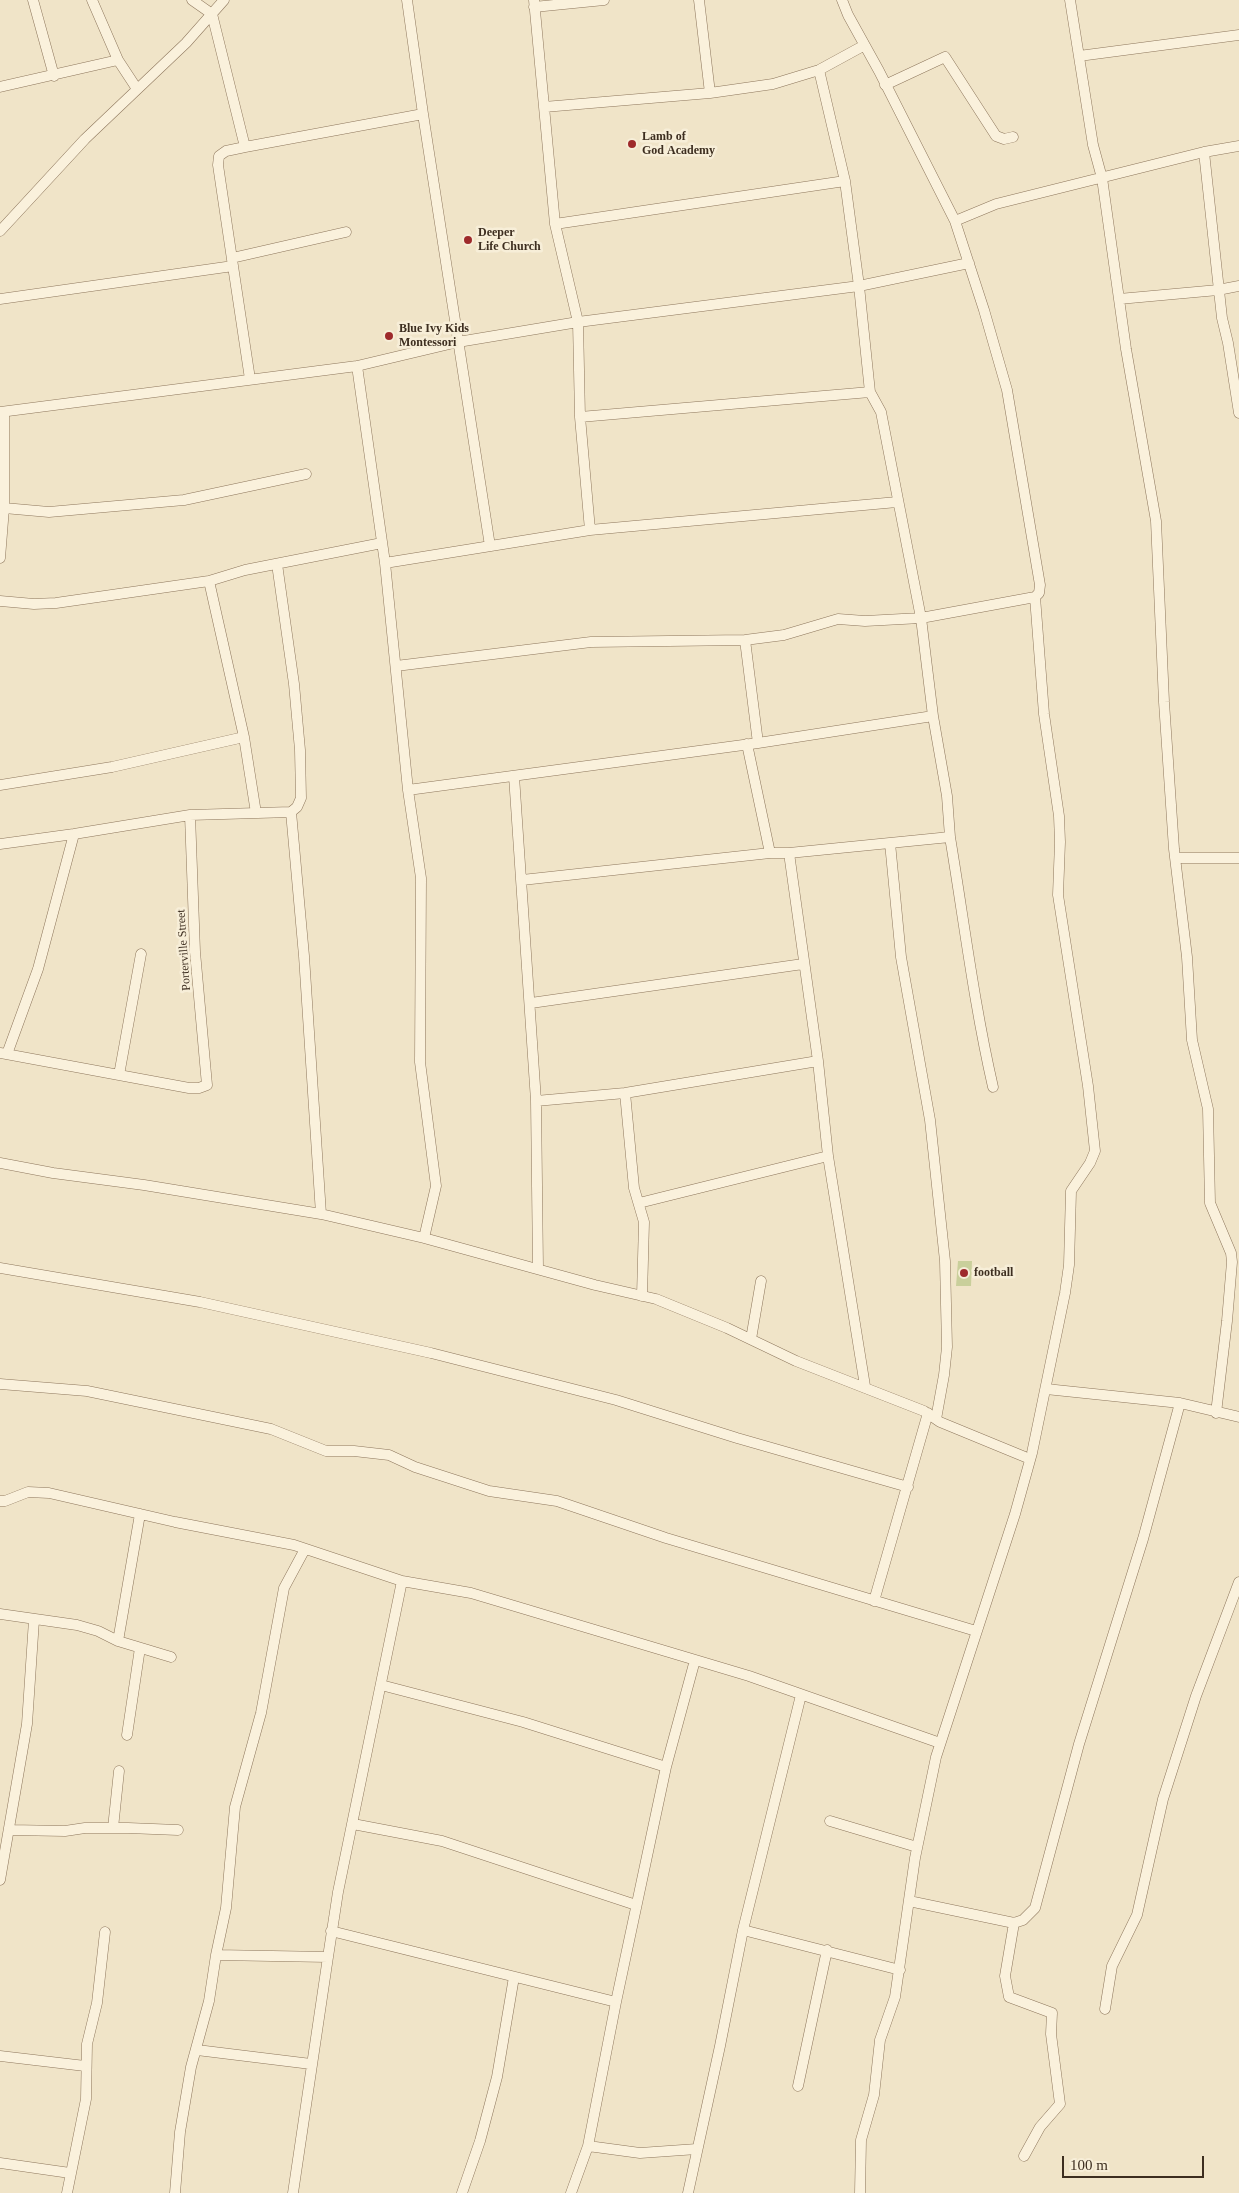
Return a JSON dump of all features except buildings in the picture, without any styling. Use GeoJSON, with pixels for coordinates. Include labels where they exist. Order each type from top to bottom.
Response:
{"type":"FeatureCollection","features":[{"type":"Feature","properties":{"kind":"street"},"geometry":{"type":"LineString","coordinates":[[33,0],[54,76]]}},
{"type":"Feature","properties":{"kind":"street"},"geometry":{"type":"LineString","coordinates":[[92,0],[118,60],[137,89]]}},
{"type":"Feature","properties":{"kind":"street"},"geometry":{"type":"LineString","coordinates":[[192,0],[212,14],[245,147]]}},
{"type":"Feature","properties":{"kind":"street"},"geometry":{"type":"LineString","coordinates":[[0,231],[84,139],[186,43],[224,0]]}},
{"type":"Feature","properties":{"kind":"street"},"geometry":{"type":"LineString","coordinates":[[407,0],[422,114],[490,546]]}},
{"type":"Feature","properties":{"kind":"street"},"geometry":{"type":"LineString","coordinates":[[590,530],[580,417],[578,322],[555,224],[534,3],[604,0]]}},
{"type":"Feature","properties":{"kind":"street"},"geometry":{"type":"LineString","coordinates":[[699,0],[710,94]]}},
{"type":"Feature","properties":{"kind":"street"},"geometry":{"type":"LineString","coordinates":[[842,0],[863,46],[885,84],[955,221],[1007,390],[1040,585],[1035,597],[1044,714],[1059,816],[1058,894],[1088,1086],[1095,1151],[1090,1163],[1071,1191],[1069,1264],[1066,1293],[1030,1459],[1015,1514],[940,1743],[917,1847],[893,2007],[880,2040],[874,2095],[861,2140],[859,2164],[860,2193]]}},
{"type":"Feature","properties":{"kind":"street"},"geometry":{"type":"LineString","coordinates":[[1070,0],[1093,145],[1102,178],[1119,299],[1156,521],[1164,702],[1175,858],[1187,957],[1192,1040],[1208,1109],[1210,1203],[1231,1253],[1232,1262],[1228,1321],[1216,1412]]}},
{"type":"Feature","properties":{"kind":"street"},"geometry":{"type":"LineString","coordinates":[[1079,56],[1239,35]]}},
{"type":"Feature","properties":{"kind":"street"},"geometry":{"type":"LineString","coordinates":[[544,107],[710,94],[773,84],[819,70],[863,46]]}},
{"type":"Feature","properties":{"kind":"street"},"geometry":{"type":"LineString","coordinates":[[885,84],[945,57],[996,136],[1004,139],[1013,137]]}},
{"type":"Feature","properties":{"kind":"street"},"geometry":{"type":"LineString","coordinates":[[0,87],[118,60]]}},
{"type":"Feature","properties":{"kind":"street"},"geometry":{"type":"LineString","coordinates":[[819,70],[845,181],[859,286],[870,392],[881,412],[921,618],[950,837],[975,1002],[993,1087]]}},
{"type":"Feature","properties":{"kind":"street"},"geometry":{"type":"LineString","coordinates":[[250,378],[218,165],[219,156],[226,151],[245,147],[422,114]]}},
{"type":"Feature","properties":{"kind":"street"},"geometry":{"type":"LineString","coordinates":[[955,221],[996,204],[1204,152],[1239,146]]}},
{"type":"Feature","properties":{"kind":"street"},"geometry":{"type":"LineString","coordinates":[[1204,152],[1218,267],[1218,290],[1239,413]]}},
{"type":"Feature","properties":{"kind":"street"},"geometry":{"type":"LineString","coordinates":[[555,224],[845,181]]}},
{"type":"Feature","properties":{"kind":"street"},"geometry":{"type":"LineString","coordinates":[[0,299],[232,262],[346,232]]}},
{"type":"Feature","properties":{"kind":"street"},"geometry":{"type":"LineString","coordinates":[[0,558],[4,508],[2,412],[250,378],[357,366],[458,342],[578,322],[859,286],[969,263]]}},
{"type":"Feature","properties":{"kind":"street"},"geometry":{"type":"LineString","coordinates":[[1119,299],[1218,290],[1239,286]]}},
{"type":"Feature","properties":{"kind":"street"},"geometry":{"type":"LineString","coordinates":[[357,366],[382,543],[408,790],[421,878],[420,1062],[436,1186],[424,1238]]}},
{"type":"Feature","properties":{"kind":"street"},"geometry":{"type":"LineString","coordinates":[[580,417],[870,392]]}},
{"type":"Feature","properties":{"kind":"street"},"geometry":{"type":"LineString","coordinates":[[4,508],[48,512],[184,500],[306,474]]}},
{"type":"Feature","properties":{"kind":"street"},"geometry":{"type":"LineString","coordinates":[[384,563],[590,530],[897,502]]}},
{"type":"Feature","properties":{"kind":"street"},"geometry":{"type":"LineString","coordinates":[[0,601],[34,604],[56,603],[209,581],[245,570],[382,543]]}},
{"type":"Feature","properties":{"kind":"street"},"geometry":{"type":"LineString","coordinates":[[0,844],[190,815],[291,812],[297,807],[301,798],[300,750],[294,684],[277,564]]}},
{"type":"Feature","properties":{"kind":"street"},"geometry":{"type":"LineString","coordinates":[[209,581],[244,737],[256,813]]}},
{"type":"Feature","properties":{"kind":"street"},"geometry":{"type":"LineString","coordinates":[[396,666],[591,642],[745,640],[784,635],[838,619],[865,621],[921,618],[1035,597]]}},
{"type":"Feature","properties":{"kind":"street"},"geometry":{"type":"LineString","coordinates":[[745,640],[753,744],[770,853]]}},
{"type":"Feature","properties":{"kind":"street"},"geometry":{"type":"LineString","coordinates":[[408,790],[753,744],[933,716]]}},
{"type":"Feature","properties":{"kind":"street"},"geometry":{"type":"LineString","coordinates":[[0,785],[112,768],[244,737]]}},
{"type":"Feature","properties":{"kind":"street"},"geometry":{"type":"LineString","coordinates":[[514,776],[531,1003],[536,1101],[538,1268]]}},
{"type":"Feature","properties":{"kind":"street"},"geometry":{"type":"LineString","coordinates":[[291,812],[304,956],[321,1214]]}},
{"type":"Feature","properties":{"kind":"street","name":"Porterville Street"},"geometry":{"type":"LineString","coordinates":[[119,1075],[189,1088],[199,1088],[207,1084],[195,952],[190,815]]}},
{"type":"Feature","properties":{"kind":"street"},"geometry":{"type":"LineString","coordinates":[[74,834],[38,969],[3,1054],[119,1075],[141,954]]}},
{"type":"Feature","properties":{"kind":"street"},"geometry":{"type":"LineString","coordinates":[[522,880],[770,853],[789,853],[950,837]]}},
{"type":"Feature","properties":{"kind":"street"},"geometry":{"type":"LineString","coordinates":[[874,1601],[944,1375],[947,1347],[944,1253],[930,1120],[901,957],[890,843]]}},
{"type":"Feature","properties":{"kind":"street"},"geometry":{"type":"LineString","coordinates":[[789,853],[818,1061],[828,1156],[865,1386]]}},
{"type":"Feature","properties":{"kind":"street"},"geometry":{"type":"LineString","coordinates":[[1175,858],[1239,858]]}},
{"type":"Feature","properties":{"kind":"street"},"geometry":{"type":"LineString","coordinates":[[531,1003],[803,964]]}},
{"type":"Feature","properties":{"kind":"street"},"geometry":{"type":"LineString","coordinates":[[536,1101],[624,1093],[818,1061]]}},
{"type":"Feature","properties":{"kind":"street"},"geometry":{"type":"LineString","coordinates":[[624,1093],[634,1188],[645,1231],[642,1296]]}},
{"type":"Feature","properties":{"kind":"street"},"geometry":{"type":"LineString","coordinates":[[639,1203],[828,1156]]}},
{"type":"Feature","properties":{"kind":"street"},"geometry":{"type":"LineString","coordinates":[[0,1162],[53,1173],[184,1191],[321,1214],[424,1238],[642,1296],[672,1305],[751,1339],[804,1365],[865,1386],[1030,1459]]}},
{"type":"Feature","properties":{"kind":"street"},"geometry":{"type":"LineString","coordinates":[[0,1268],[200,1302],[431,1353],[616,1400],[737,1438],[908,1487]]}},
{"type":"Feature","properties":{"kind":"street"},"geometry":{"type":"LineString","coordinates":[[751,1339],[761,1281]]}},
{"type":"Feature","properties":{"kind":"street"},"geometry":{"type":"LineString","coordinates":[[0,1384],[87,1391],[271,1429],[326,1450],[354,1450],[389,1454],[415,1468],[488,1491],[557,1501],[666,1538],[976,1631]]}},
{"type":"Feature","properties":{"kind":"street"},"geometry":{"type":"LineString","coordinates":[[1046,1389],[1180,1403],[1239,1417]]}},
{"type":"Feature","properties":{"kind":"street"},"geometry":{"type":"LineString","coordinates":[[910,1901],[1014,1923],[1030,1915],[1037,1903],[1078,1744],[1150,1514],[1180,1403]]}},
{"type":"Feature","properties":{"kind":"street"},"geometry":{"type":"LineString","coordinates":[[0,1501],[5,1501],[28,1492],[49,1493],[305,1549],[402,1580],[471,1593],[695,1660],[940,1743]]}},
{"type":"Feature","properties":{"kind":"street"},"geometry":{"type":"LineString","coordinates":[[118,1641],[140,1514]]}},
{"type":"Feature","properties":{"kind":"street"},"geometry":{"type":"LineString","coordinates":[[175,2193],[180,2132],[191,2067],[210,2001],[216,1955],[226,1908],[235,1807],[261,1713],[284,1588],[305,1549]]}},
{"type":"Feature","properties":{"kind":"street"},"geometry":{"type":"LineString","coordinates":[[293,2193],[331,1931],[402,1580]]}},
{"type":"Feature","properties":{"kind":"street"},"geometry":{"type":"LineString","coordinates":[[1105,2009],[1112,1966],[1136,1915],[1166,1790],[1196,1696],[1239,1582]]}},
{"type":"Feature","properties":{"kind":"street"},"geometry":{"type":"LineString","coordinates":[[0,1614],[77,1625],[98,1631],[118,1641],[171,1657]]}},
{"type":"Feature","properties":{"kind":"street"},"geometry":{"type":"LineString","coordinates":[[0,1880],[27,1724],[34,1620]]}},
{"type":"Feature","properties":{"kind":"street"},"geometry":{"type":"LineString","coordinates":[[127,1735],[140,1648]]}},
{"type":"Feature","properties":{"kind":"street"},"geometry":{"type":"LineString","coordinates":[[571,2193],[588,2146],[616,2002],[666,1767],[695,1660]]}},
{"type":"Feature","properties":{"kind":"street"},"geometry":{"type":"LineString","coordinates":[[381,1685],[523,1722],[666,1767]]}},
{"type":"Feature","properties":{"kind":"street"},"geometry":{"type":"LineString","coordinates":[[688,2193],[743,1930],[800,1695]]}},
{"type":"Feature","properties":{"kind":"street"},"geometry":{"type":"LineString","coordinates":[[113,1828],[119,1771]]}},
{"type":"Feature","properties":{"kind":"street"},"geometry":{"type":"LineString","coordinates":[[830,1821],[917,1847]]}},
{"type":"Feature","properties":{"kind":"street"},"geometry":{"type":"LineString","coordinates":[[353,1824],[442,1841],[636,1905]]}},
{"type":"Feature","properties":{"kind":"street"},"geometry":{"type":"LineString","coordinates":[[10,1830],[65,1831],[85,1828],[178,1830]]}},
{"type":"Feature","properties":{"kind":"street"},"geometry":{"type":"LineString","coordinates":[[1014,1923],[1005,1976],[1008,1997],[1052,2014],[1051,2034],[1060,2104],[1040,2127],[1024,2156]]}},
{"type":"Feature","properties":{"kind":"street"},"geometry":{"type":"LineString","coordinates":[[743,1930],[900,1970]]}},
{"type":"Feature","properties":{"kind":"street"},"geometry":{"type":"LineString","coordinates":[[331,1931],[616,2002]]}},
{"type":"Feature","properties":{"kind":"street"},"geometry":{"type":"LineString","coordinates":[[67,2193],[86,2099],[85,2066],[87,2044],[96,2003],[105,1932]]}},
{"type":"Feature","properties":{"kind":"street"},"geometry":{"type":"LineString","coordinates":[[798,2086],[827,1950]]}},
{"type":"Feature","properties":{"kind":"street"},"geometry":{"type":"LineString","coordinates":[[216,1955],[328,1957]]}},
{"type":"Feature","properties":{"kind":"street"},"geometry":{"type":"LineString","coordinates":[[462,2193],[480,2141],[497,2077],[514,1977]]}},
{"type":"Feature","properties":{"kind":"street"},"geometry":{"type":"LineString","coordinates":[[197,2050],[311,2064]]}},
{"type":"Feature","properties":{"kind":"street"},"geometry":{"type":"LineString","coordinates":[[0,2056],[85,2066]]}},
{"type":"Feature","properties":{"kind":"street"},"geometry":{"type":"LineString","coordinates":[[588,2146],[640,2153],[697,2149]]}},
{"type":"Feature","properties":{"kind":"street"},"geometry":{"type":"LineString","coordinates":[[0,2163],[70,2173]]}},
{"type":"Feature","properties":{"kind":"green space","name":"football"},"geometry":{"type":"Polygon","coordinates":[[[958,1261],[972,1261],[971,1286],[956,1286],[958,1261]]]}},
{"type":"Feature","properties":{"kind":"place","name":"Lamb of God Academy"},"geometry":{"type":"Point","coordinates":[632,144]}},
{"type":"Feature","properties":{"kind":"place","name":"Deeper Life Church"},"geometry":{"type":"Point","coordinates":[468,240]}},
{"type":"Feature","properties":{"kind":"place","name":"Blue Ivy Kids Montessori"},"geometry":{"type":"Point","coordinates":[389,336]}},
{"type":"Feature","properties":{"kind":"place","name":"football"},"geometry":{"type":"Point","coordinates":[964,1273]}}]}
